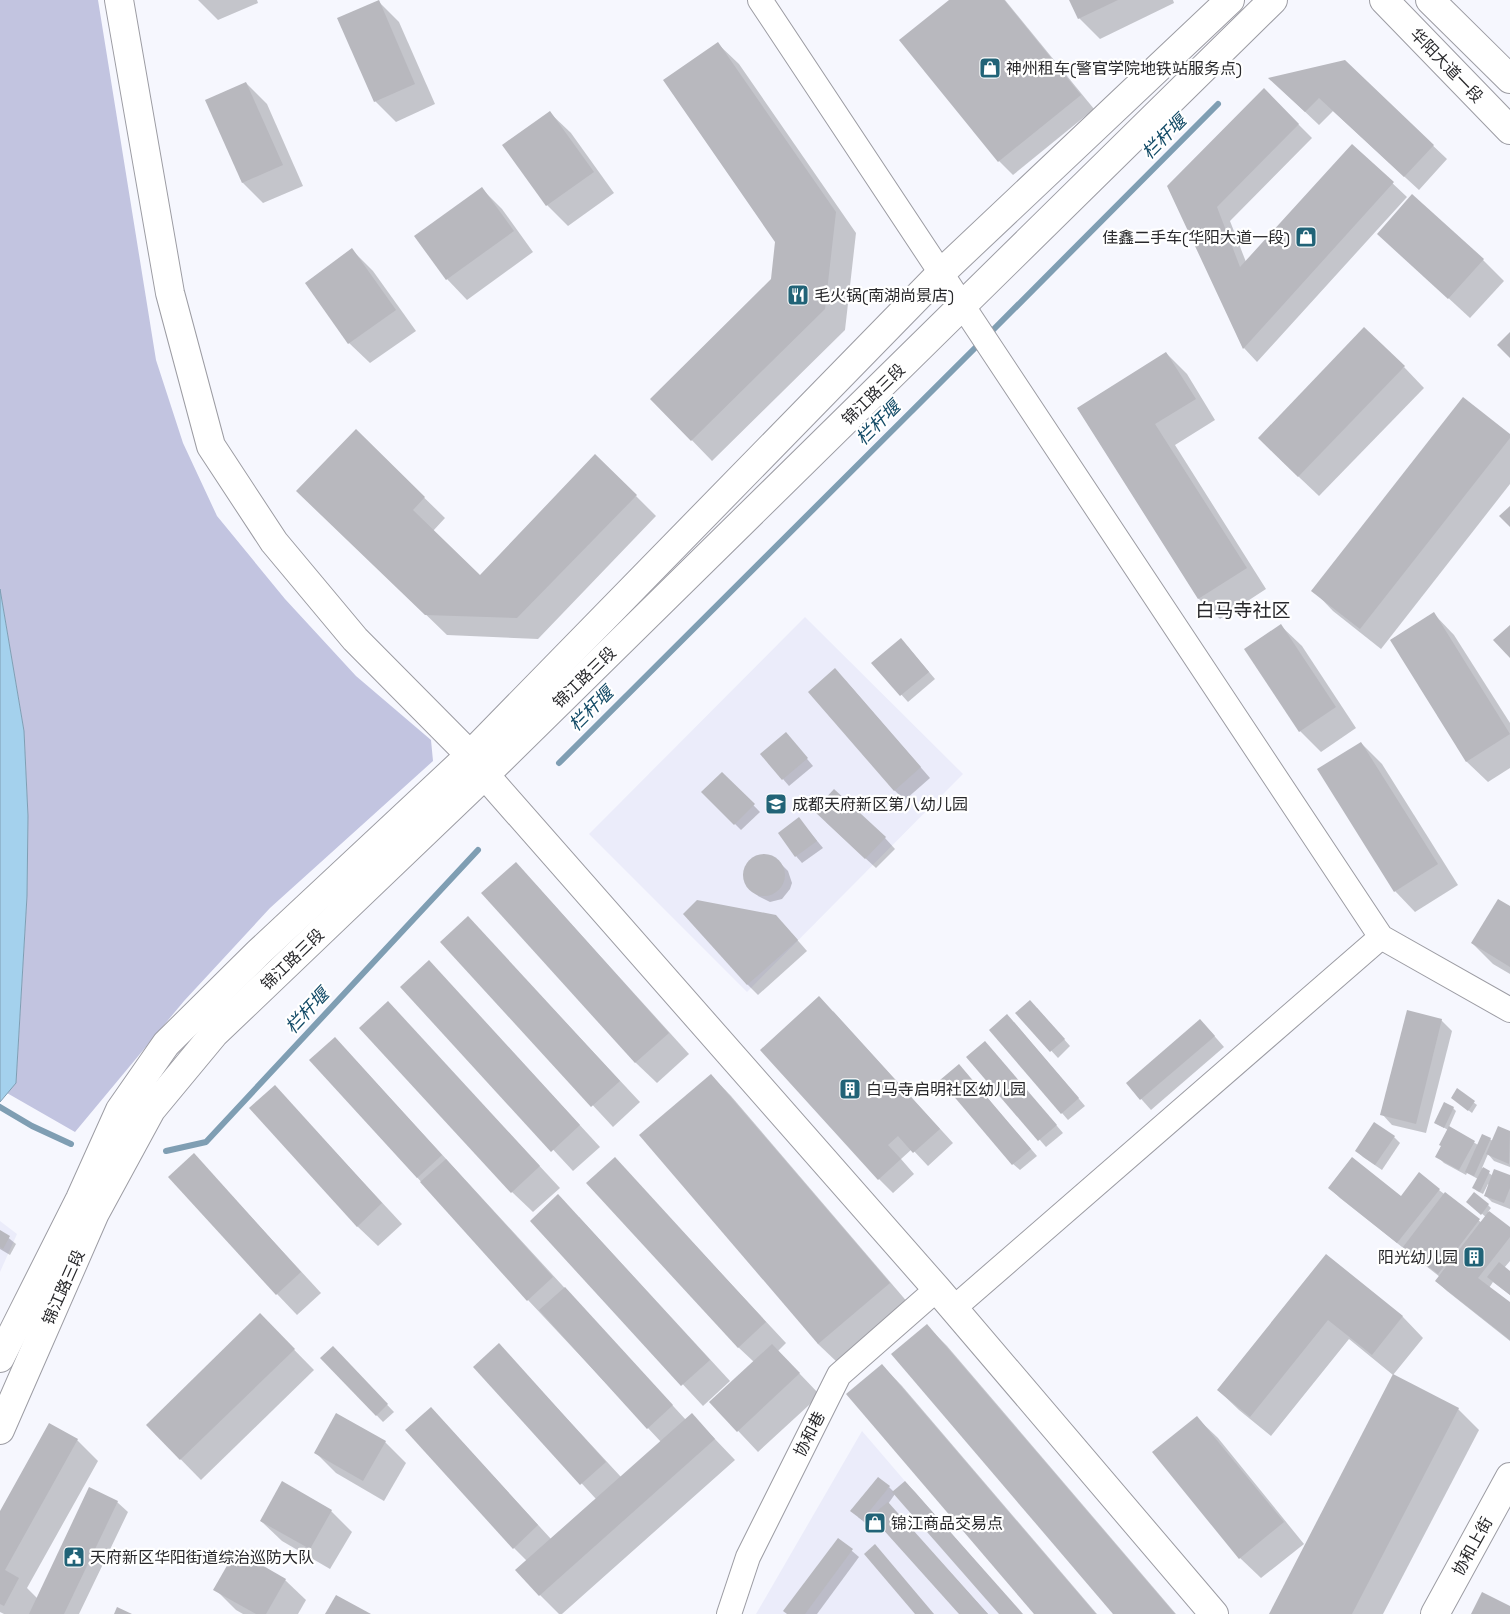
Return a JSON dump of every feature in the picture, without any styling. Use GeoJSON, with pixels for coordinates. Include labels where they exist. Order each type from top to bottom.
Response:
{"type":"FeatureCollection","features":[{"type":"Feature","properties":{"kind":"main road"},"geometry":{"type":"LineString","coordinates":[[119,0],[170,293],[211,446],[274,542],[356,639],[477,765],[946,1298],[1214,1614]]}},
{"type":"Feature","properties":{"kind":"main road","name":"锦江路三段"},"geometry":{"type":"LineString","coordinates":[[0,1430],[96,1213],[152,1110],[214,1034],[477,765],[941,273],[1230,0]]}},
{"type":"Feature","properties":{"kind":"main road","name":"锦江路三段"},"geometry":{"type":"LineString","coordinates":[[0,1358],[80,1199],[120,1110],[166,1044],[259,952],[477,765],[963,306],[1273,0]]}},
{"type":"Feature","properties":{"kind":"main road","name":"华阳大道一段"},"geometry":{"type":"LineString","coordinates":[[1384,0],[1510,130]]}},
{"type":"Feature","properties":{"kind":"main road","name":"华阳大道一段"},"geometry":{"type":"LineString","coordinates":[[1430,0],[1510,79]]}},
{"type":"Feature","properties":{"kind":"main road","name":"协和上街"},"geometry":{"type":"LineString","coordinates":[[1435,1614],[1510,1477]]}},
{"type":"Feature","properties":{"kind":"street"},"geometry":{"type":"LineString","coordinates":[[760,0],[1381,937],[1510,1010]]}},
{"type":"Feature","properties":{"kind":"street","name":"协和巷"},"geometry":{"type":"LineString","coordinates":[[730,1614],[748,1557],[839,1374],[946,1298],[1381,937]]}},
{"type":"Feature","properties":{"kind":"shaded area"},"geometry":{"type":"Polygon","coordinates":[[[0,0],[98,0],[156,360],[183,443],[217,516],[285,599],[356,676],[431,740],[433,761],[270,908],[184,1001],[75,1132],[7,1093],[16,1083],[27,896],[28,816],[24,731],[0,589],[0,0]]]}},
{"type":"Feature","properties":{"kind":"shaded area"},"geometry":{"type":"Polygon","coordinates":[[[0,589],[24,731],[28,816],[27,896],[16,1083],[0,1102],[0,589]]]}},
{"type":"Feature","properties":{"kind":"shaded area","name":"成都天府新区第八幼儿园"},"geometry":{"type":"Polygon","coordinates":[[[805,617],[963,774],[747,992],[589,834],[805,617]]]}},
{"type":"Feature","properties":{"kind":"shaded area"},"geometry":{"type":"Polygon","coordinates":[[[0,1221],[17,1234],[0,1272],[0,1221]]]}},
{"type":"Feature","properties":{"kind":"shaded area","name":"锦江商品交易点"},"geometry":{"type":"Polygon","coordinates":[[[862,1431],[1019,1614],[756,1614],[862,1431]]]}},
{"type":"Feature","properties":{"kind":"building"},"geometry":{"type":"Polygon","coordinates":[[[379,0],[415,84],[374,102],[337,18],[379,0]]]}},
{"type":"Feature","properties":{"kind":"building","name":"神州租车(警官学院地铁站服务点)"},"geometry":{"type":"Polygon","coordinates":[[[949,0],[1004,0],[1081,95],[998,162],[899,40],[949,0]]]}},
{"type":"Feature","properties":{"kind":"building"},"geometry":{"type":"Polygon","coordinates":[[[1069,0],[1118,0],[1078,19],[1069,0]]]}},
{"type":"Feature","properties":{"kind":"building"},"geometry":{"type":"Polygon","coordinates":[[[718,42],[836,212],[825,309],[691,441],[650,399],[771,279],[775,242],[663,80],[718,42]]]}},
{"type":"Feature","properties":{"kind":"building"},"geometry":{"type":"Polygon","coordinates":[[[1345,60],[1434,145],[1404,177],[1319,98],[1305,112],[1268,78],[1345,60]]]}},
{"type":"Feature","properties":{"kind":"building"},"geometry":{"type":"Polygon","coordinates":[[[246,82],[283,165],[242,183],[205,100],[246,82]]]}},
{"type":"Feature","properties":{"kind":"building","name":"佳鑫二手车(华阳大道一段)"},"geometry":{"type":"Polygon","coordinates":[[[1264,88],[1299,124],[1217,207],[1240,267],[1352,144],[1394,182],[1243,349],[1167,186],[1264,88]]]}},
{"type":"Feature","properties":{"kind":"building"},"geometry":{"type":"Polygon","coordinates":[[[550,111],[594,172],[546,206],[502,145],[550,111]]]}},
{"type":"Feature","properties":{"kind":"building"},"geometry":{"type":"Polygon","coordinates":[[[482,187],[514,231],[446,280],[414,236],[482,187]]]}},
{"type":"Feature","properties":{"kind":"building"},"geometry":{"type":"Polygon","coordinates":[[[1412,194],[1484,259],[1448,299],[1377,234],[1412,194]]]}},
{"type":"Feature","properties":{"kind":"building"},"geometry":{"type":"Polygon","coordinates":[[[352,248],[396,310],[348,344],[305,283],[352,248]]]}},
{"type":"Feature","properties":{"kind":"building"},"geometry":{"type":"Polygon","coordinates":[[[1364,327],[1405,366],[1298,477],[1258,438],[1364,327]]]}},
{"type":"Feature","properties":{"kind":"building"},"geometry":{"type":"Polygon","coordinates":[[[1510,332],[1510,358],[1497,345],[1510,332]]]}},
{"type":"Feature","properties":{"kind":"building"},"geometry":{"type":"Polygon","coordinates":[[[1166,352],[1196,399],[1155,424],[1247,568],[1198,599],[1077,408],[1166,352]]]}},
{"type":"Feature","properties":{"kind":"building"},"geometry":{"type":"Polygon","coordinates":[[[1463,397],[1510,434],[1510,438],[1360,629],[1311,591],[1463,397]]]}},
{"type":"Feature","properties":{"kind":"building"},"geometry":{"type":"Polygon","coordinates":[[[356,429],[425,497],[413,510],[480,575],[595,454],[637,495],[517,618],[425,615],[296,491],[356,429]]]}},
{"type":"Feature","properties":{"kind":"building"},"geometry":{"type":"Polygon","coordinates":[[[1510,506],[1510,527],[1499,516],[1510,506]]]}},
{"type":"Feature","properties":{"kind":"building"},"geometry":{"type":"Polygon","coordinates":[[[1434,612],[1510,734],[1466,762],[1390,640],[1434,612]]]}},
{"type":"Feature","properties":{"kind":"building"},"geometry":{"type":"Polygon","coordinates":[[[1281,624],[1336,707],[1299,732],[1244,649],[1281,624]]]}},
{"type":"Feature","properties":{"kind":"building"},"geometry":{"type":"Polygon","coordinates":[[[1510,625],[1510,658],[1493,640],[1510,625]]]}},
{"type":"Feature","properties":{"kind":"building"},"geometry":{"type":"Polygon","coordinates":[[[901,638],[929,672],[900,696],[871,663],[901,638]]]}},
{"type":"Feature","properties":{"kind":"building"},"geometry":{"type":"Polygon","coordinates":[[[835,668],[921,767],[894,791],[808,692],[835,668]]]}},
{"type":"Feature","properties":{"kind":"building"},"geometry":{"type":"Polygon","coordinates":[[[786,732],[808,758],[782,780],[760,754],[786,732]]]}},
{"type":"Feature","properties":{"kind":"building"},"geometry":{"type":"Polygon","coordinates":[[[1361,742],[1438,864],[1394,892],[1317,769],[1361,742]]]}},
{"type":"Feature","properties":{"kind":"building"},"geometry":{"type":"Polygon","coordinates":[[[722,772],[755,804],[734,825],[701,792],[722,772]]]}},
{"type":"Feature","properties":{"kind":"building"},"geometry":{"type":"Polygon","coordinates":[[[834,789],[886,837],[865,859],[814,811],[834,789]]]}},
{"type":"Feature","properties":{"kind":"building"},"geometry":{"type":"Polygon","coordinates":[[[799,817],[817,841],[795,857],[778,833],[799,817]]]}},
{"type":"Feature","properties":{"kind":"building"},"geometry":{"type":"Polygon","coordinates":[[[764,854],[779,860],[785,875],[779,890],[764,896],[749,890],[743,875],[749,860],[764,854]]]}},
{"type":"Feature","properties":{"kind":"building"},"geometry":{"type":"Polygon","coordinates":[[[516,862],[669,1033],[635,1063],[481,893],[516,862]]]}},
{"type":"Feature","properties":{"kind":"building"},"geometry":{"type":"Polygon","coordinates":[[[1498,899],[1510,906],[1510,967],[1471,943],[1498,899]]]}},
{"type":"Feature","properties":{"kind":"building"},"geometry":{"type":"Polygon","coordinates":[[[697,900],[776,915],[798,940],[747,985],[683,914],[697,900]]]}},
{"type":"Feature","properties":{"kind":"building"},"geometry":{"type":"Polygon","coordinates":[[[468,916],[620,1081],[591,1107],[440,942],[468,916]]]}},
{"type":"Feature","properties":{"kind":"building"},"geometry":{"type":"Polygon","coordinates":[[[429,960],[580,1125],[551,1152],[400,987],[429,960]]]}},
{"type":"Feature","properties":{"kind":"building","name":"白马寺启明社区幼儿园"},"geometry":{"type":"Polygon","coordinates":[[[819,996],[940,1129],[913,1153],[898,1136],[888,1145],[901,1159],[878,1180],[760,1050],[819,996]]]}},
{"type":"Feature","properties":{"kind":"building"},"geometry":{"type":"Polygon","coordinates":[[[1030,1000],[1065,1039],[1050,1052],[1015,1013],[1030,1000]]]}},
{"type":"Feature","properties":{"kind":"building"},"geometry":{"type":"Polygon","coordinates":[[[388,1001],[540,1166],[511,1193],[359,1028],[388,1001]]]}},
{"type":"Feature","properties":{"kind":"building"},"geometry":{"type":"Polygon","coordinates":[[[1407,1010],[1442,1019],[1416,1124],[1380,1115],[1407,1010]]]}},
{"type":"Feature","properties":{"kind":"building"},"geometry":{"type":"Polygon","coordinates":[[[1007,1014],[1079,1098],[1061,1114],[989,1030],[1007,1014]]]}},
{"type":"Feature","properties":{"kind":"building"},"geometry":{"type":"Polygon","coordinates":[[[1200,1019],[1215,1036],[1140,1100],[1126,1083],[1200,1019]]]}},
{"type":"Feature","properties":{"kind":"building"},"geometry":{"type":"Polygon","coordinates":[[[335,1037],[442,1155],[417,1178],[309,1060],[335,1037]]]}},
{"type":"Feature","properties":{"kind":"building"},"geometry":{"type":"Polygon","coordinates":[[[985,1041],[1057,1125],[1038,1141],[966,1057],[985,1041]]]}},
{"type":"Feature","properties":{"kind":"building"},"geometry":{"type":"Polygon","coordinates":[[[959,1064],[1031,1149],[1012,1165],[940,1080],[959,1064]]]}},
{"type":"Feature","properties":{"kind":"building"},"geometry":{"type":"Polygon","coordinates":[[[711,1074],[890,1283],[818,1344],[639,1135],[711,1074]]]}},
{"type":"Feature","properties":{"kind":"building"},"geometry":{"type":"Polygon","coordinates":[[[275,1085],[382,1203],[357,1227],[249,1108],[275,1085]]]}},
{"type":"Feature","properties":{"kind":"building"},"geometry":{"type":"Polygon","coordinates":[[[1457,1088],[1475,1101],[1468,1111],[1451,1098],[1457,1088]]]}},
{"type":"Feature","properties":{"kind":"building"},"geometry":{"type":"Polygon","coordinates":[[[1444,1102],[1454,1107],[1444,1128],[1434,1123],[1444,1102]]]}},
{"type":"Feature","properties":{"kind":"building"},"geometry":{"type":"Polygon","coordinates":[[[1374,1122],[1395,1136],[1375,1165],[1355,1151],[1374,1122]]]}},
{"type":"Feature","properties":{"kind":"building"},"geometry":{"type":"Polygon","coordinates":[[[1449,1126],[1475,1141],[1459,1170],[1435,1157],[1449,1126]]]}},
{"type":"Feature","properties":{"kind":"building"},"geometry":{"type":"Polygon","coordinates":[[[1498,1126],[1510,1131],[1509,1164],[1486,1154],[1498,1126]]]}},
{"type":"Feature","properties":{"kind":"building"},"geometry":{"type":"Polygon","coordinates":[[[1482,1134],[1491,1138],[1474,1176],[1465,1172],[1482,1134]]]}},
{"type":"Feature","properties":{"kind":"building"},"geometry":{"type":"Polygon","coordinates":[[[194,1153],[301,1272],[276,1295],[168,1177],[194,1153]]]}},
{"type":"Feature","properties":{"kind":"building"},"geometry":{"type":"Polygon","coordinates":[[[615,1157],[766,1322],[738,1348],[586,1183],[615,1157]]]}},
{"type":"Feature","properties":{"kind":"building"},"geometry":{"type":"Polygon","coordinates":[[[1352,1157],[1401,1196],[1419,1172],[1440,1189],[1397,1243],[1328,1188],[1352,1157]]]}},
{"type":"Feature","properties":{"kind":"building"},"geometry":{"type":"Polygon","coordinates":[[[446,1159],[553,1277],[527,1301],[420,1182],[446,1159]]]}},
{"type":"Feature","properties":{"kind":"building"},"geometry":{"type":"Polygon","coordinates":[[[1483,1167],[1490,1171],[1480,1192],[1472,1188],[1483,1167]]]}},
{"type":"Feature","properties":{"kind":"building"},"geometry":{"type":"Polygon","coordinates":[[[1494,1169],[1510,1175],[1510,1188],[1504,1203],[1484,1196],[1494,1169]]]}},
{"type":"Feature","properties":{"kind":"building"},"geometry":{"type":"Polygon","coordinates":[[[1445,1192],[1480,1219],[1438,1274],[1403,1247],[1445,1192]]]}},
{"type":"Feature","properties":{"kind":"building"},"geometry":{"type":"Polygon","coordinates":[[[1474,1192],[1489,1204],[1481,1215],[1466,1202],[1474,1192]]]}},
{"type":"Feature","properties":{"kind":"building"},"geometry":{"type":"Polygon","coordinates":[[[558,1194],[710,1360],[681,1386],[530,1221],[558,1194]]]}},
{"type":"Feature","properties":{"kind":"building","name":"阳光幼儿园"},"geometry":{"type":"Polygon","coordinates":[[[1489,1211],[1510,1227],[1510,1237],[1478,1278],[1510,1302],[1510,1340],[1435,1281],[1489,1211]]]}},
{"type":"Feature","properties":{"kind":"building"},"geometry":{"type":"Polygon","coordinates":[[[0,1230],[10,1236],[3,1249],[0,1247],[0,1230]]]}},
{"type":"Feature","properties":{"kind":"building"},"geometry":{"type":"Polygon","coordinates":[[[1326,1254],[1403,1316],[1372,1355],[1328,1320],[1250,1417],[1217,1390],[1326,1254]]]}},
{"type":"Feature","properties":{"kind":"building"},"geometry":{"type":"Polygon","coordinates":[[[1499,1262],[1510,1271],[1510,1295],[1487,1277],[1499,1262]]]}},
{"type":"Feature","properties":{"kind":"building"},"geometry":{"type":"Polygon","coordinates":[[[565,1287],[673,1405],[647,1429],[539,1310],[565,1287]]]}},
{"type":"Feature","properties":{"kind":"building"},"geometry":{"type":"Polygon","coordinates":[[[260,1313],[295,1349],[180,1460],[146,1425],[260,1313]]]}},
{"type":"Feature","properties":{"kind":"building"},"geometry":{"type":"Polygon","coordinates":[[[927,1324],[1175,1614],[1113,1614],[891,1354],[927,1324]]]}},
{"type":"Feature","properties":{"kind":"building"},"geometry":{"type":"Polygon","coordinates":[[[499,1343],[606,1462],[580,1485],[473,1367],[499,1343]]]}},
{"type":"Feature","properties":{"kind":"building"},"geometry":{"type":"Polygon","coordinates":[[[772,1344],[800,1373],[737,1432],[709,1402],[772,1344]]]}},
{"type":"Feature","properties":{"kind":"building"},"geometry":{"type":"Polygon","coordinates":[[[333,1346],[388,1404],[376,1416],[320,1358],[333,1346]]]}},
{"type":"Feature","properties":{"kind":"building"},"geometry":{"type":"Polygon","coordinates":[[[882,1364],[1096,1614],[1034,1614],[846,1394],[882,1364]]]}},
{"type":"Feature","properties":{"kind":"building"},"geometry":{"type":"Polygon","coordinates":[[[1393,1374],[1459,1408],[1352,1614],[1269,1614],[1393,1374]]]}},
{"type":"Feature","properties":{"kind":"building"},"geometry":{"type":"Polygon","coordinates":[[[431,1407],[538,1525],[513,1549],[405,1430],[431,1407]]]}},
{"type":"Feature","properties":{"kind":"building"},"geometry":{"type":"Polygon","coordinates":[[[336,1413],[386,1441],[363,1481],[314,1453],[336,1413]]]}},
{"type":"Feature","properties":{"kind":"building"},"geometry":{"type":"Polygon","coordinates":[[[692,1413],[715,1439],[539,1596],[515,1570],[692,1413]]]}},
{"type":"Feature","properties":{"kind":"building"},"geometry":{"type":"Polygon","coordinates":[[[1197,1416],[1284,1522],[1239,1559],[1152,1452],[1197,1416]]]}},
{"type":"Feature","properties":{"kind":"building"},"geometry":{"type":"Polygon","coordinates":[[[49,1423],[78,1439],[5,1570],[19,1578],[4,1606],[0,1604],[0,1511],[49,1423]]]}},
{"type":"Feature","properties":{"kind":"building"},"geometry":{"type":"Polygon","coordinates":[[[878,1477],[890,1486],[862,1520],[850,1511],[878,1477]]]}},
{"type":"Feature","properties":{"kind":"building"},"geometry":{"type":"Polygon","coordinates":[[[282,1481],[332,1510],[310,1549],[260,1521],[282,1481]]]}},
{"type":"Feature","properties":{"kind":"building"},"geometry":{"type":"Polygon","coordinates":[[[905,1481],[1023,1614],[999,1614],[892,1492],[905,1481]]]}},
{"type":"Feature","properties":{"kind":"building","name":"天府新区华阳街道综治巡防大队"},"geometry":{"type":"Polygon","coordinates":[[[89,1487],[118,1501],[64,1614],[29,1614],[89,1487]]]}},
{"type":"Feature","properties":{"kind":"building"},"geometry":{"type":"Polygon","coordinates":[[[888,1502],[988,1614],[959,1614],[871,1516],[888,1502]]]}},
{"type":"Feature","properties":{"kind":"building"},"geometry":{"type":"Polygon","coordinates":[[[838,1538],[853,1549],[805,1614],[787,1614],[783,1611],[838,1538]]]}},
{"type":"Feature","properties":{"kind":"building"},"geometry":{"type":"Polygon","coordinates":[[[875,1544],[934,1614],[915,1614],[864,1554],[875,1544]]]}},
{"type":"Feature","properties":{"kind":"building"},"geometry":{"type":"Polygon","coordinates":[[[236,1550],[286,1579],[266,1614],[256,1614],[213,1590],[236,1550]]]}},
{"type":"Feature","properties":{"kind":"building"},"geometry":{"type":"Polygon","coordinates":[[[1482,1592],[1510,1606],[1510,1614],[1471,1614],[1482,1592]]]}},
{"type":"Feature","properties":{"kind":"building"},"geometry":{"type":"Polygon","coordinates":[[[336,1595],[371,1614],[325,1614],[336,1595]]]}},
{"type":"Feature","properties":{"kind":"building"},"geometry":{"type":"Polygon","coordinates":[[[117,1607],[132,1614],[114,1614],[117,1607]]]}},
{"type":"Feature","properties":{"kind":"waterway","name":"栏杆堰"},"geometry":{"type":"LineString","coordinates":[[988,335],[1218,104]]}},
{"type":"Feature","properties":{"kind":"waterway","name":"栏杆堰"},"geometry":{"type":"LineString","coordinates":[[559,763],[981,342]]}},
{"type":"Feature","properties":{"kind":"waterway","name":"栏杆堰"},"geometry":{"type":"LineString","coordinates":[[166,1151],[206,1142],[478,850]]}},
{"type":"Feature","properties":{"kind":"waterway","name":"栏杆堰"},"geometry":{"type":"LineString","coordinates":[[0,1107],[32,1126],[71,1144]]}},
{"type":"Feature","properties":{"kind":"place","name":"神州租车(警官学院地铁站服务点)"},"geometry":{"type":"Point","coordinates":[990,68]}},
{"type":"Feature","properties":{"kind":"place","name":"佳鑫二手车(华阳大道一段)"},"geometry":{"type":"Point","coordinates":[1306,237]}},
{"type":"Feature","properties":{"kind":"place","name":"毛火锅(南湖尚景店)"},"geometry":{"type":"Point","coordinates":[798,295]}},
{"type":"Feature","properties":{"kind":"place","name":"成都天府新区第八幼儿园"},"geometry":{"type":"Point","coordinates":[776,804]}},
{"type":"Feature","properties":{"kind":"place","name":"白马寺启明社区幼儿园"},"geometry":{"type":"Point","coordinates":[850,1089]}},
{"type":"Feature","properties":{"kind":"place","name":"阳光幼儿园"},"geometry":{"type":"Point","coordinates":[1474,1257]}},
{"type":"Feature","properties":{"kind":"place","name":"锦江商品交易点"},"geometry":{"type":"Point","coordinates":[875,1523]}},
{"type":"Feature","properties":{"kind":"place","name":"天府新区华阳街道综治巡防大队"},"geometry":{"type":"Point","coordinates":[74,1557]}},
{"type":"Feature","properties":{"kind":"district","name":"白马寺社区"},"geometry":{"type":"Point","coordinates":[1243,610]}}]}
